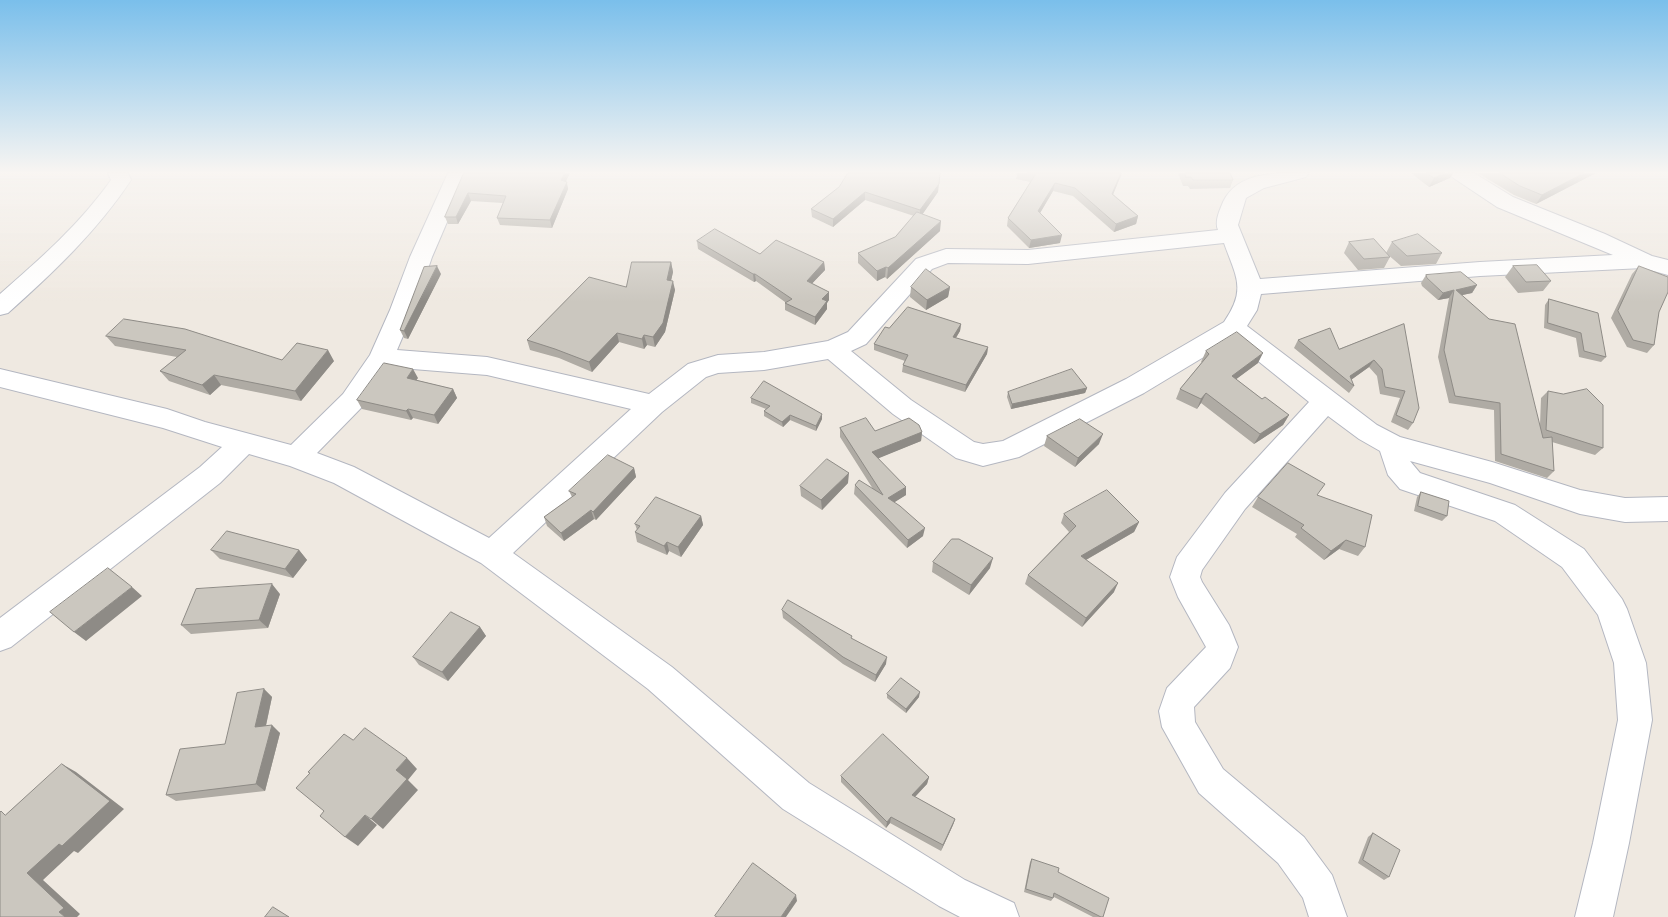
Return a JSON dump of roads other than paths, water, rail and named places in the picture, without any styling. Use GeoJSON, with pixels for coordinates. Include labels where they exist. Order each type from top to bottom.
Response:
{"type":"FeatureCollection","features":[{"type":"Feature","properties":{"kind":"street"},"geometry":{"type":"LineString","coordinates":[[0,307],[62,252],[95,216]]}},
{"type":"Feature","properties":{"kind":"street"},"geometry":{"type":"LineString","coordinates":[[296,457],[352,401],[381,358],[402,310],[420,257],[439,216]]}},
{"type":"Feature","properties":{"kind":"street"},"geometry":{"type":"LineString","coordinates":[[833,349],[902,407],[966,451],[983,455],[1009,450],[1135,386],[1233,328],[1246,310],[1251,287],[1232,235],[1226,225],[1229,216]]}},
{"type":"Feature","properties":{"kind":"street"},"geometry":{"type":"LineString","coordinates":[[1539,216],[1597,239],[1644,261],[1668,268]]}},
{"type":"Feature","properties":{"kind":"street"},"geometry":{"type":"LineString","coordinates":[[492,554],[653,405],[697,370],[718,364],[764,361],[833,349],[857,338],[924,264],[946,256],[1028,257],[1232,235]]}},
{"type":"Feature","properties":{"kind":"street"},"geometry":{"type":"LineString","coordinates":[[1251,287],[1480,269],[1644,261]]}},
{"type":"Feature","properties":{"kind":"street"},"geometry":{"type":"LineString","coordinates":[[1233,328],[1368,432],[1392,445],[1492,473],[1580,502],[1626,510],[1668,510]]}},
{"type":"Feature","properties":{"kind":"street"},"geometry":{"type":"LineString","coordinates":[[381,358],[487,366],[653,405]]}},
{"type":"Feature","properties":{"kind":"street"},"geometry":{"type":"LineString","coordinates":[[0,378],[167,419],[296,457],[344,475],[492,554],[660,678],[796,796],[952,893],[1000,917]]}},
{"type":"Feature","properties":{"kind":"street"},"geometry":{"type":"LineString","coordinates":[[1326,401],[1236,501],[1188,566],[1185,577],[1189,588],[1218,635],[1222,647],[1218,658],[1179,699],[1176,711],[1179,727],[1211,781],[1291,850],[1319,888],[1328,917]]}},
{"type":"Feature","properties":{"kind":"street"},"geometry":{"type":"LineString","coordinates":[[0,637],[210,475],[244,443]]}},
{"type":"Feature","properties":{"kind":"street"},"geometry":{"type":"LineString","coordinates":[[1392,445],[1398,467],[1410,481],[1505,513],[1573,558],[1611,609],[1630,663],[1635,720],[1611,843],[1594,917]]}}]}
